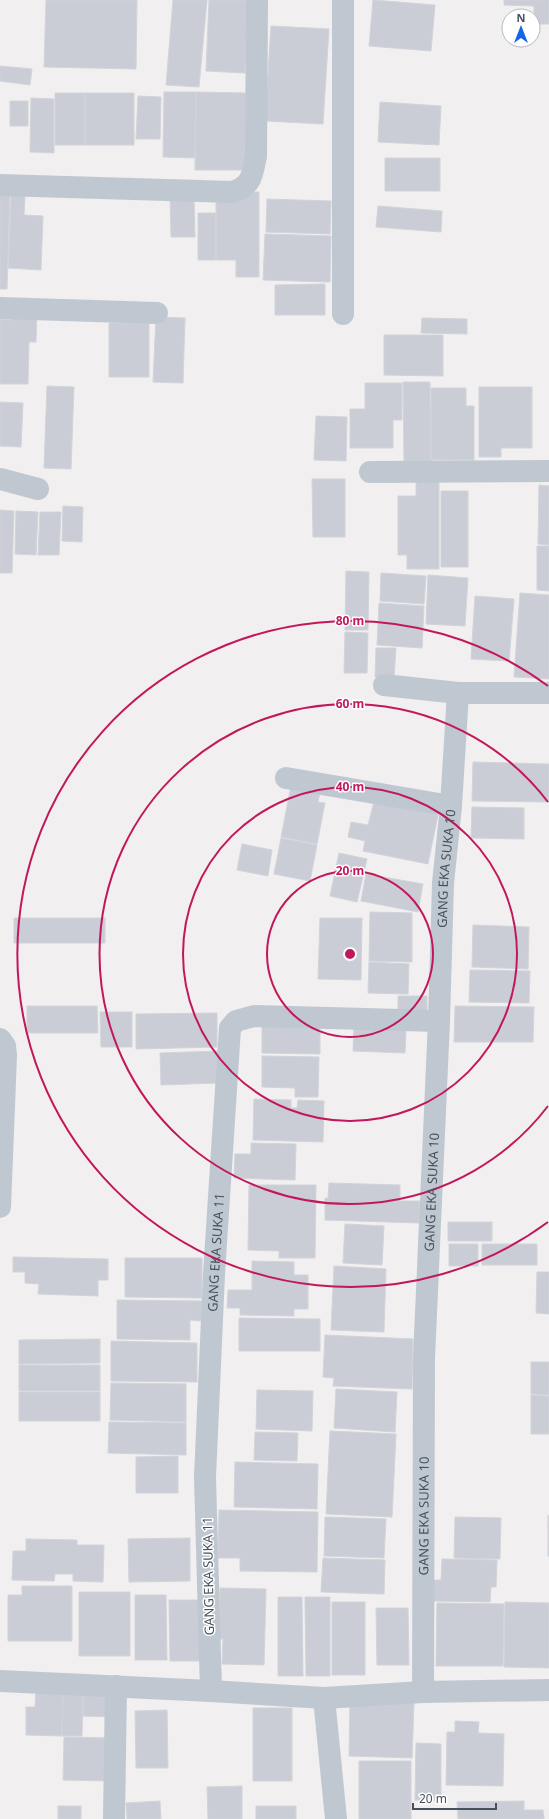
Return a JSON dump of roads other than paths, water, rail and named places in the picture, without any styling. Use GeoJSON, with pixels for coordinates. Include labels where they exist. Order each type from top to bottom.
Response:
{"type":"FeatureCollection","features":[{"type":"Feature","properties":{"kind":"street"},"geometry":{"type":"LineString","coordinates":[[0,185],[233,192],[242,189],[249,183],[252,176],[256,156],[257,0]]}},
{"type":"Feature","properties":{"kind":"street"},"geometry":{"type":"LineString","coordinates":[[343,0],[343,314]]}},
{"type":"Feature","properties":{"kind":"street"},"geometry":{"type":"LineString","coordinates":[[0,308],[157,313]]}},
{"type":"Feature","properties":{"kind":"street"},"geometry":{"type":"LineString","coordinates":[[370,472],[549,471]]}},
{"type":"Feature","properties":{"kind":"street"},"geometry":{"type":"LineString","coordinates":[[0,480],[38,489]]}},
{"type":"Feature","properties":{"kind":"street"},"geometry":{"type":"LineString","coordinates":[[384,685],[458,693],[549,693]]}},
{"type":"Feature","properties":{"kind":"street","name":"GANG EKA SUKA 10"},"geometry":{"type":"LineString","coordinates":[[423,1692],[424,1358],[439,1021],[443,883],[451,806],[458,693]]}},
{"type":"Feature","properties":{"kind":"street"},"geometry":{"type":"LineString","coordinates":[[286,778],[451,806]]}},
{"type":"Feature","properties":{"kind":"street","name":"GANG EKA SUKA 11"},"geometry":{"type":"LineString","coordinates":[[211,1690],[205,1477],[214,1274],[230,1028],[236,1021],[254,1016],[439,1021]]}},
{"type":"Feature","properties":{"kind":"street"},"geometry":{"type":"LineString","coordinates":[[0,1039],[5,1046],[6,1055],[0,1207]]}},
{"type":"Feature","properties":{"kind":"street"},"geometry":{"type":"LineString","coordinates":[[0,1681],[211,1690],[324,1698],[423,1692],[549,1690]]}},
{"type":"Feature","properties":{"kind":"street"},"geometry":{"type":"LineString","coordinates":[[114,1819],[116,1686]]}},
{"type":"Feature","properties":{"kind":"street"},"geometry":{"type":"LineString","coordinates":[[324,1698],[336,1819]]}}]}
